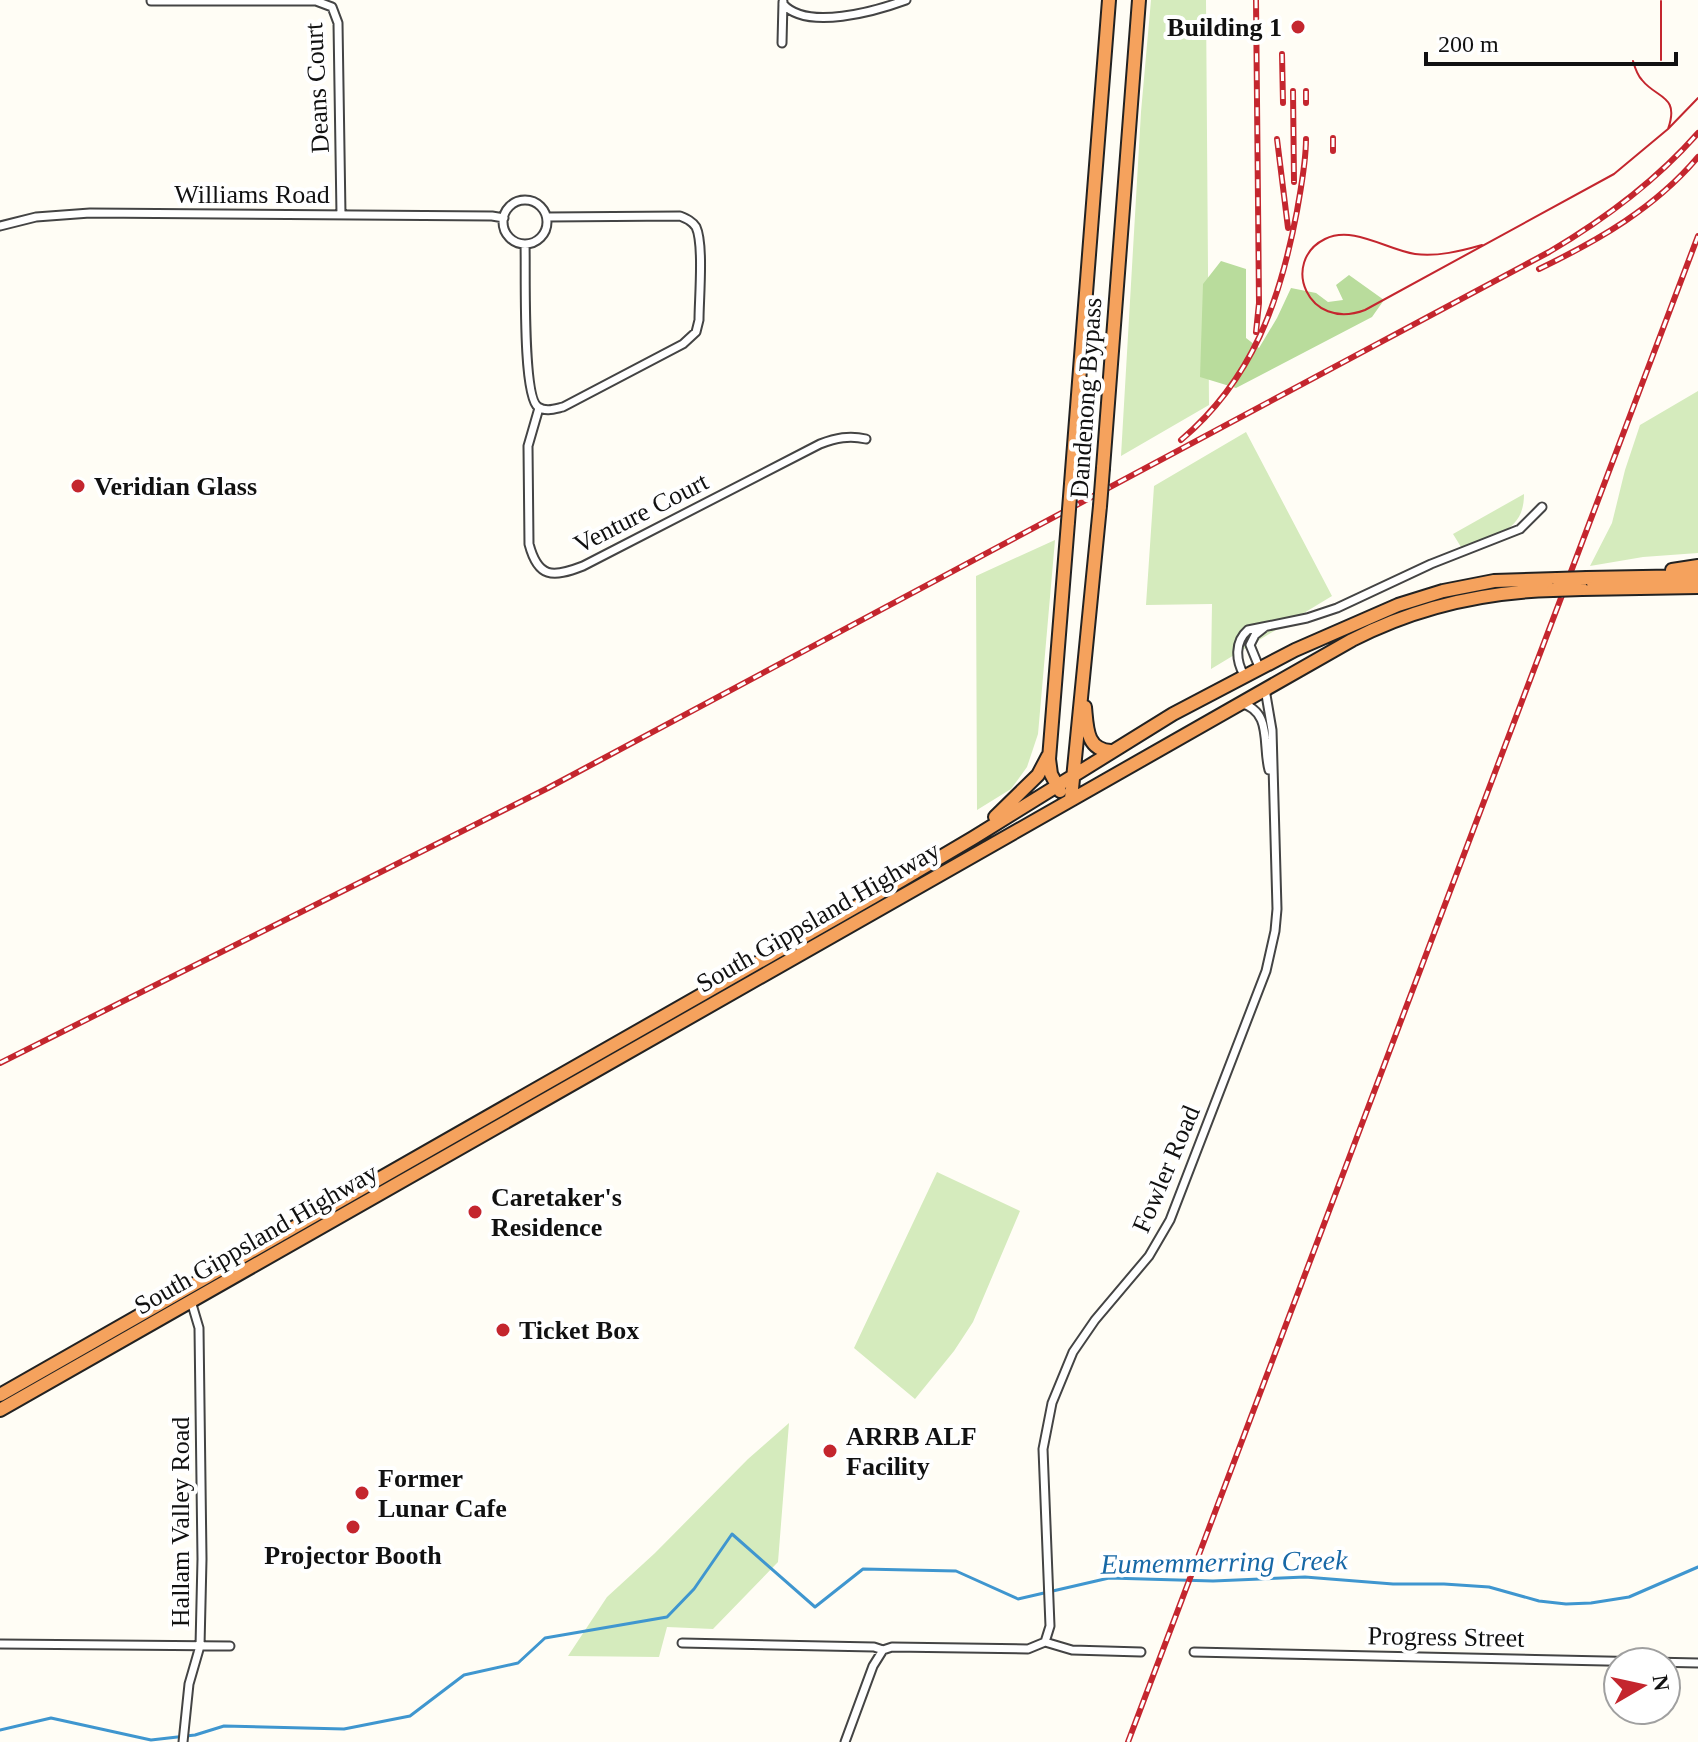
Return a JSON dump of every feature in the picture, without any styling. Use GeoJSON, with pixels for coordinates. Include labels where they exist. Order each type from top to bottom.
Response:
{"type":"FeatureCollection","features":[{"type":"Feature","properties":{"kind":"highway","name":"Dandenong Bypass"},"geometry":{"type":"LineString","coordinates":[[1068,800],[1049,768],[1049,751],[1109,0]]}},
{"type":"Feature","properties":{"kind":"highway","name":"Dandenong Bypass"},"geometry":{"type":"LineString","coordinates":[[1068,800],[1100,506],[1139,0]]}},
{"type":"Feature","properties":{"kind":"highway"},"geometry":{"type":"LineString","coordinates":[[1630,577],[1698,566]]}},
{"type":"Feature","properties":{"kind":"highway","name":"South Gippsland Highway"},"geometry":{"type":"LineString","coordinates":[[1584,584],[1630,577],[1698,576]]}},
{"type":"Feature","properties":{"kind":"highway","name":"South Gippsland Highway"},"geometry":{"type":"LineString","coordinates":[[876,902],[1116,748],[1259,667],[1390,608],[1443,591],[1494,581],[1698,587]]}},
{"type":"Feature","properties":{"kind":"highway","name":"South Gippsland Highway"},"geometry":{"type":"LineString","coordinates":[[0,1410],[67,1364],[500,1116],[876,902],[1068,800],[1363,634],[1404,616],[1479,596],[1555,584]]}},
{"type":"Feature","properties":{"kind":"highway"},"geometry":{"type":"LineString","coordinates":[[1259,667],[1265,689]]}},
{"type":"Feature","properties":{"kind":"highway"},"geometry":{"type":"LineString","coordinates":[[1082,672],[1091,742],[1098,749],[1116,748]]}},
{"type":"Feature","properties":{"kind":"highway"},"geometry":{"type":"LineString","coordinates":[[1244,675],[1265,689]]}},
{"type":"Feature","properties":{"kind":"highway"},"geometry":{"type":"LineString","coordinates":[[973,838],[1038,775],[1049,751]]}},
{"type":"Feature","properties":{"kind":"highway","name":"South Gippsland Highway"},"geometry":{"type":"LineString","coordinates":[[0,1395],[67,1364]]}},
{"type":"Feature","properties":{"kind":"street"},"geometry":{"type":"LineString","coordinates":[[783,2],[789,11],[799,16],[857,16],[906,0]]}},
{"type":"Feature","properties":{"kind":"street","name":"Deans Court"},"geometry":{"type":"LineString","coordinates":[[151,1],[333,3],[338,23],[341,215]]}},
{"type":"Feature","properties":{"kind":"street"},"geometry":{"type":"LineString","coordinates":[[782,43],[783,2]]}},
{"type":"Feature","properties":{"kind":"street"},"geometry":{"type":"LineString","coordinates":[[525,200],[540,205],[547,217],[545,232],[540,238],[525,244],[511,239],[506,233],[504,218],[511,205],[525,200]]}},
{"type":"Feature","properties":{"kind":"street","name":"Williams Road"},"geometry":{"type":"LineString","coordinates":[[0,226],[36,217],[74,213],[504,218]]}},
{"type":"Feature","properties":{"kind":"street"},"geometry":{"type":"LineString","coordinates":[[525,244],[528,376],[532,400],[539,408],[549,411],[563,407],[683,344],[696,332],[699,320],[699,244],[697,229],[690,220],[680,216],[547,217]]}},
{"type":"Feature","properties":{"kind":"street","name":"Venture Court"},"geometry":{"type":"LineString","coordinates":[[539,408],[528,446],[529,544],[539,568],[550,574],[564,574],[583,566],[820,444],[837,438],[866,439]]}},
{"type":"Feature","properties":{"kind":"street"},"geometry":{"type":"LineString","coordinates":[[1244,675],[1238,661],[1240,639],[1248,630],[1329,612],[1431,564],[1514,532],[1528,524],[1542,507]]}},
{"type":"Feature","properties":{"kind":"street"},"geometry":{"type":"LineString","coordinates":[[1259,667],[1250,645],[1255,635],[1267,626]]}},
{"type":"Feature","properties":{"kind":"street","name":"Fowler Road"},"geometry":{"type":"LineString","coordinates":[[1045,1642],[1049,1633],[1049,1605],[1043,1449],[1056,1390],[1085,1332],[1143,1264],[1166,1229],[1266,971],[1277,909],[1271,719],[1265,689]]}},
{"type":"Feature","properties":{"kind":"street"},"geometry":{"type":"LineString","coordinates":[[1240,703],[1253,707],[1262,719],[1266,757],[1273,779]]}},
{"type":"Feature","properties":{"kind":"street","name":"Hallam Valley Road"},"geometry":{"type":"LineString","coordinates":[[183,1742],[191,1672],[200,1646],[202,1559],[199,1328],[184,1296]]}},
{"type":"Feature","properties":{"kind":"street"},"geometry":{"type":"LineString","coordinates":[[682,1643],[859,1646],[883,1650],[892,1647],[1028,1649],[1045,1642],[1068,1650],[1141,1652]]}},
{"type":"Feature","properties":{"kind":"street"},"geometry":{"type":"LineString","coordinates":[[0,1644],[230,1646]]}},
{"type":"Feature","properties":{"kind":"street"},"geometry":{"type":"LineString","coordinates":[[845,1742],[873,1666],[883,1650]]}},
{"type":"Feature","properties":{"kind":"street","name":"Progress Street"},"geometry":{"type":"LineString","coordinates":[[1194,1652],[1698,1663]]}},
{"type":"Feature","properties":{"kind":"green space"},"geometry":{"type":"Polygon","coordinates":[[[1151,0],[1206,0],[1209,405],[1121,456],[1141,112],[1151,0]]]}},
{"type":"Feature","properties":{"kind":"green space"},"geometry":{"type":"Polygon","coordinates":[[[1221,261],[1246,269],[1246,338],[1259,348],[1291,288],[1316,293],[1328,302],[1343,300],[1336,285],[1349,275],[1384,300],[1372,317],[1236,388],[1200,377],[1203,284],[1221,261]]]}},
{"type":"Feature","properties":{"kind":"green space"},"geometry":{"type":"Polygon","coordinates":[[[1698,391],[1698,553],[1643,557],[1590,566],[1612,523],[1640,425],[1698,391]]]}},
{"type":"Feature","properties":{"kind":"green space"},"geometry":{"type":"Polygon","coordinates":[[[1246,432],[1332,596],[1211,669],[1212,604],[1146,605],[1154,486],[1246,432]]]}},
{"type":"Feature","properties":{"kind":"green space"},"geometry":{"type":"Polygon","coordinates":[[[1524,494],[1523,507],[1513,525],[1461,547],[1453,534],[1524,494]]]}},
{"type":"Feature","properties":{"kind":"green space"},"geometry":{"type":"Polygon","coordinates":[[[1055,540],[1038,734],[1027,767],[1011,789],[977,810],[976,576],[1055,540]]]}},
{"type":"Feature","properties":{"kind":"green space"},"geometry":{"type":"Polygon","coordinates":[[[937,1172],[1020,1211],[973,1322],[915,1399],[854,1348],[937,1172]]]}},
{"type":"Feature","properties":{"kind":"green space"},"geometry":{"type":"Polygon","coordinates":[[[789,1423],[778,1562],[713,1629],[667,1627],[659,1657],[568,1656],[607,1597],[789,1423]]]}},
{"type":"Feature","properties":{"kind":"waterway","name":"Eumemmerring Creek"},"geometry":{"type":"LineString","coordinates":[[0,1730],[51,1718],[151,1740],[195,1735],[224,1726],[344,1729],[410,1716],[464,1675],[518,1663],[545,1638],[667,1617],[694,1589],[732,1534],[815,1607],[863,1569],[956,1571],[1018,1599],[1109,1578],[1213,1581],[1305,1577],[1489,1587],[1539,1601],[1566,1604],[1629,1597],[1698,1567]]}},
{"type":"Feature","properties":{"kind":"tram line"},"geometry":{"type":"LineString","coordinates":[[1661,1],[1661,60]]}},
{"type":"Feature","properties":{"kind":"tram line"},"geometry":{"type":"LineString","coordinates":[[1633,61],[1640,78],[1669,104],[1671,118],[1668,129]]}},
{"type":"Feature","properties":{"kind":"tram line"},"geometry":{"type":"LineString","coordinates":[[1482,245],[1423,255],[1358,237],[1336,235],[1311,249],[1304,262],[1306,291],[1315,303],[1328,311],[1345,314],[1365,310],[1614,174],[1668,129],[1698,98]]}},
{"type":"Feature","properties":{"kind":"railway"},"geometry":{"type":"LineString","coordinates":[[1256,0],[1259,303],[1256,332]]}},
{"type":"Feature","properties":{"kind":"railway"},"geometry":{"type":"LineString","coordinates":[[1282,54],[1283,103]]}},
{"type":"Feature","properties":{"kind":"railway"},"geometry":{"type":"LineString","coordinates":[[1293,91],[1294,182]]}},
{"type":"Feature","properties":{"kind":"railway"},"geometry":{"type":"LineString","coordinates":[[1306,91],[1306,103]]}},
{"type":"Feature","properties":{"kind":"railway"},"geometry":{"type":"LineString","coordinates":[[0,1063],[548,788],[1549,252],[1628,198],[1664,168],[1698,133]]}},
{"type":"Feature","properties":{"kind":"railway"},"geometry":{"type":"LineString","coordinates":[[1333,138],[1333,151]]}},
{"type":"Feature","properties":{"kind":"railway"},"geometry":{"type":"LineString","coordinates":[[1277,139],[1288,228]]}},
{"type":"Feature","properties":{"kind":"railway"},"geometry":{"type":"LineString","coordinates":[[1181,440],[1227,391],[1260,336],[1272,307],[1290,244],[1303,175],[1306,139]]}},
{"type":"Feature","properties":{"kind":"railway"},"geometry":{"type":"LineString","coordinates":[[1539,269],[1645,207],[1698,157]]}},
{"type":"Feature","properties":{"kind":"railway"},"geometry":{"type":"LineString","coordinates":[[1128,1742],[1698,236]]}},
{"type":"Feature","properties":{"kind":"place","name":"Building 1"},"geometry":{"type":"Point","coordinates":[1298,27]}},
{"type":"Feature","properties":{"kind":"place","name":"Veridian Glass"},"geometry":{"type":"Point","coordinates":[78,486]}},
{"type":"Feature","properties":{"kind":"place","name":"Caretaker's Residence"},"geometry":{"type":"Point","coordinates":[475,1212]}},
{"type":"Feature","properties":{"kind":"place","name":"Ticket Box"},"geometry":{"type":"Point","coordinates":[503,1330]}},
{"type":"Feature","properties":{"kind":"place","name":"ARRB ALF Facility"},"geometry":{"type":"Point","coordinates":[830,1451]}},
{"type":"Feature","properties":{"kind":"place","name":"Former Lunar Cafe"},"geometry":{"type":"Point","coordinates":[362,1493]}},
{"type":"Feature","properties":{"kind":"place","name":"Projector Booth"},"geometry":{"type":"Point","coordinates":[353,1527]}}]}
